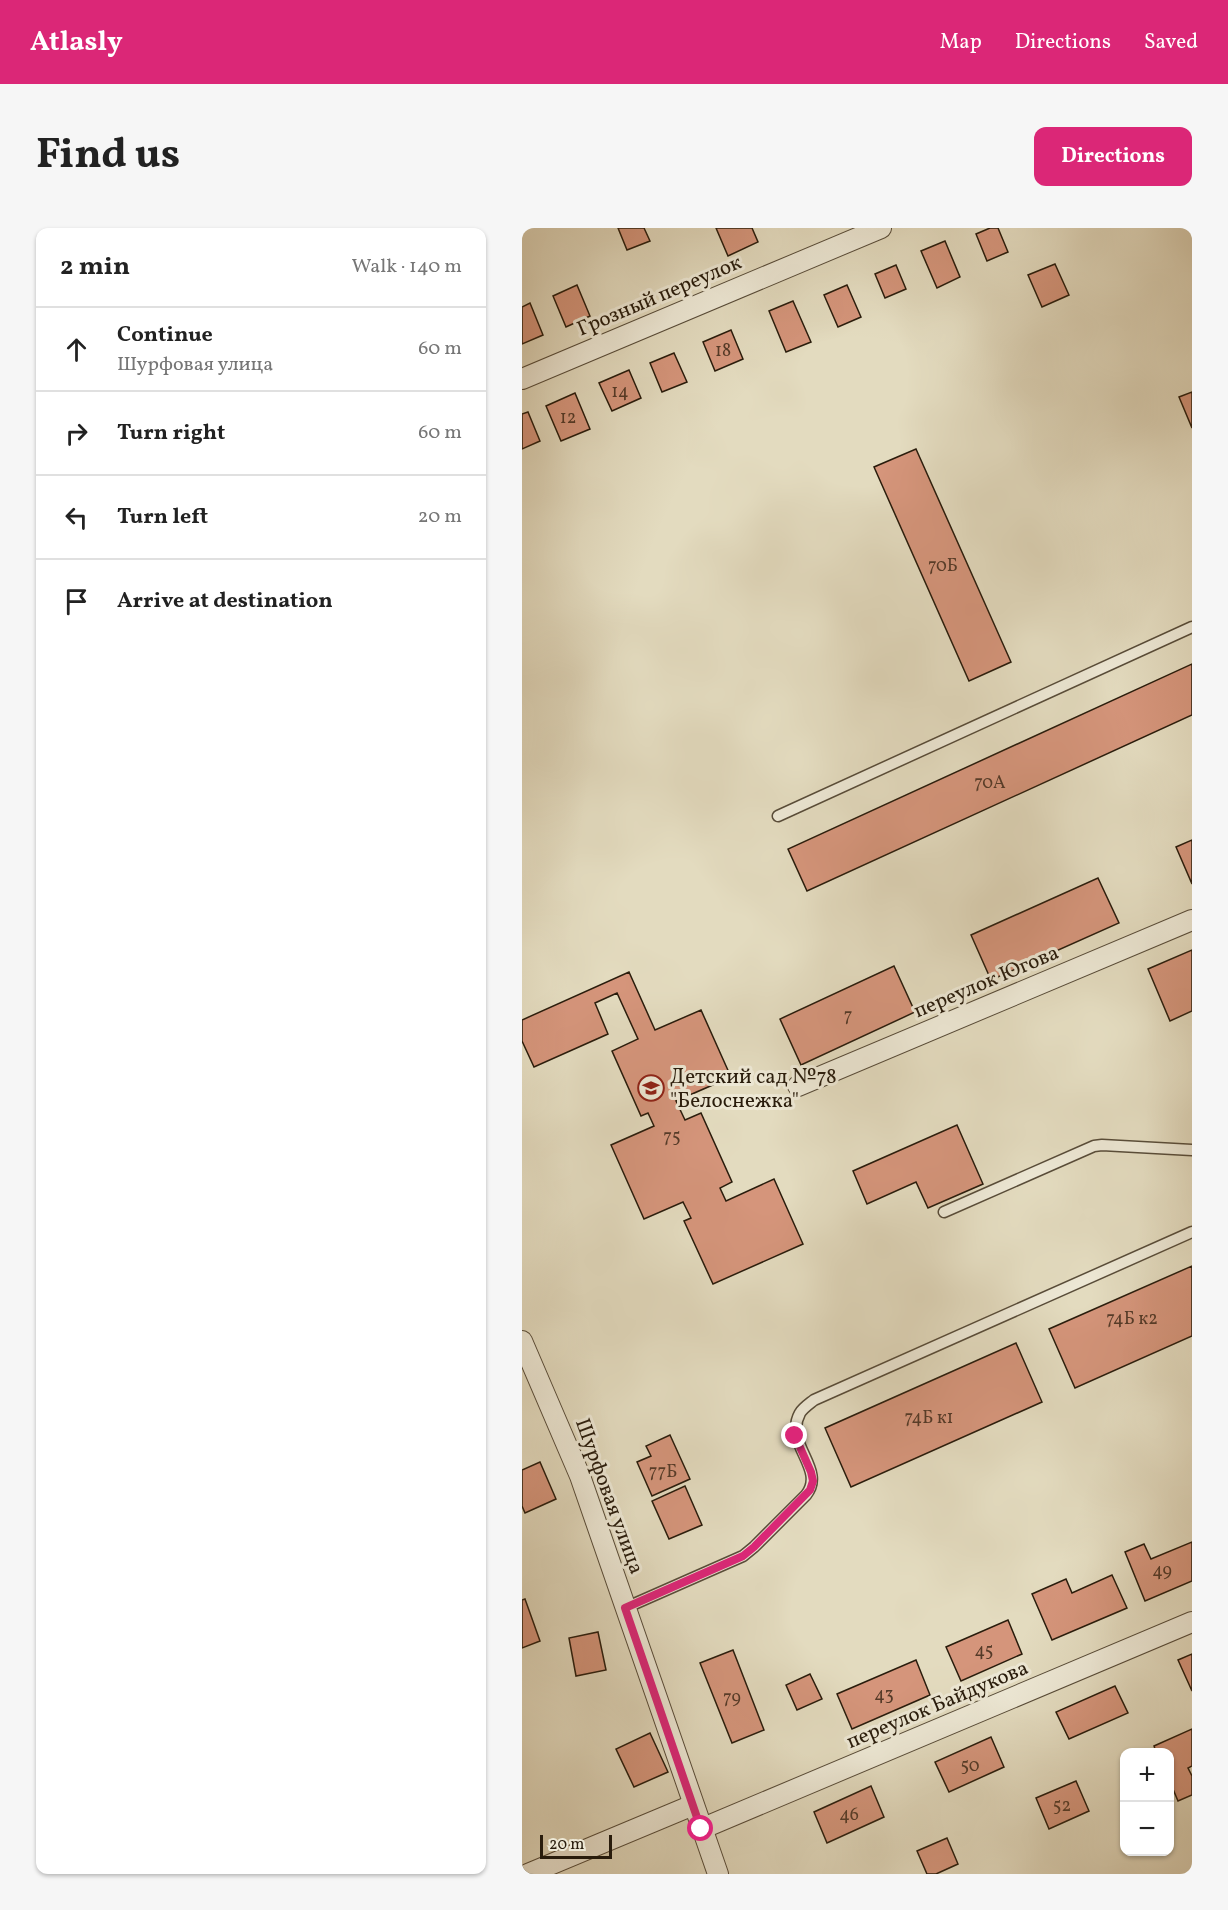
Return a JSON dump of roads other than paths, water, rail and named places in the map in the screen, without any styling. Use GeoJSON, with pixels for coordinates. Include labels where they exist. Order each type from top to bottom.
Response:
{"type":"FeatureCollection","features":[{"type":"Feature","properties":{"kind":"street","name":"Грозный переулок"},"geometry":{"type":"LineString","coordinates":[[522,379],[881,228]]}},
{"type":"Feature","properties":{"kind":"street","name":"переулок Югова"},"geometry":{"type":"LineString","coordinates":[[798,1086],[1192,920]]}},
{"type":"Feature","properties":{"kind":"street","name":"Шурфовая улица"},"geometry":{"type":"LineString","coordinates":[[522,1341],[580,1476],[718,1874]]}},
{"type":"Feature","properties":{"kind":"street","name":"переулок Байдукова"},"geometry":{"type":"LineString","coordinates":[[701,1829],[1192,1622]]}},
{"type":"Feature","properties":{"kind":"street"},"geometry":{"type":"LineString","coordinates":[[528,1874],[693,1805]]}},
{"type":"Feature","properties":{"kind":"lane"},"geometry":{"type":"LineString","coordinates":[[778,816],[1192,627]]}},
{"type":"Feature","properties":{"kind":"lane"},"geometry":{"type":"LineString","coordinates":[[944,1212],[1094,1146],[1192,1150]]}},
{"type":"Feature","properties":{"kind":"lane"},"geometry":{"type":"LineString","coordinates":[[625,1608],[743,1556],[806,1495],[813,1481],[795,1436],[796,1423],[801,1412],[814,1400],[1192,1232]]}},
{"type":"Feature","properties":{"kind":"place","name":"Детский сад №78 \"Белоснежка\""},"geometry":{"type":"Point","coordinates":[651,1088]}}]}
